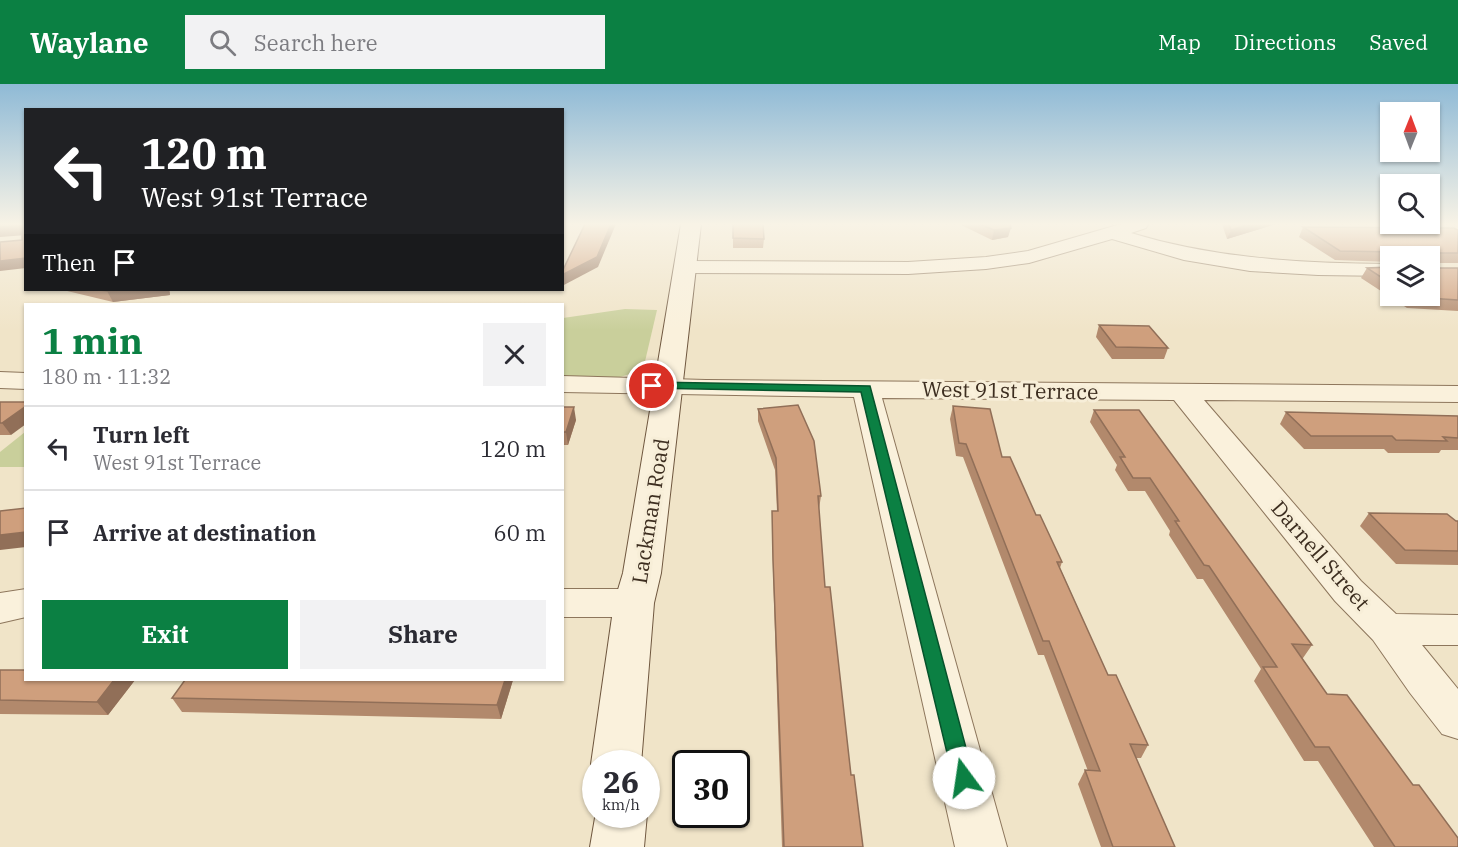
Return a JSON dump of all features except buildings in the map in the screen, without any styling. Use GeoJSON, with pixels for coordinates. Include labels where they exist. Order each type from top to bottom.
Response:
{"type":"FeatureCollection","features":[{"type":"Feature","properties":{"kind":"main road","name":"Lackman Road"},"geometry":{"type":"LineString","coordinates":[[618,750],[634,603],[642,573],[687,260]]}},
{"type":"Feature","properties":{"kind":"main road"},"geometry":{"type":"LineString","coordinates":[[617,847],[619,828]]}},
{"type":"Feature","properties":{"kind":"street"},"geometry":{"type":"LineString","coordinates":[[686,267],[950,266],[1001,260]]}},
{"type":"Feature","properties":{"kind":"street"},"geometry":{"type":"LineString","coordinates":[[1213,260],[1302,270],[1380,270]]}},
{"type":"Feature","properties":{"kind":"street"},"geometry":{"type":"LineString","coordinates":[[0,381],[24,381]]}},
{"type":"Feature","properties":{"kind":"street","name":"West 91st Terrace"},"geometry":{"type":"LineString","coordinates":[[564,384],[1458,394]]}},
{"type":"Feature","properties":{"kind":"street"},"geometry":{"type":"LineString","coordinates":[[866,388],[981,847]]}},
{"type":"Feature","properties":{"kind":"street","name":"Darnell Street"},"geometry":{"type":"LineString","coordinates":[[1182,392],[1348,591],[1387,629],[1425,681],[1458,720]]}},
{"type":"Feature","properties":{"kind":"street"},"geometry":{"type":"LineString","coordinates":[[0,608],[24,603]]}},
{"type":"Feature","properties":{"kind":"street"},"geometry":{"type":"LineString","coordinates":[[564,603],[634,603]]}},
{"type":"Feature","properties":{"kind":"street"},"geometry":{"type":"LineString","coordinates":[[1387,629],[1458,630]]}},
{"type":"Feature","properties":{"kind":"green space"},"geometry":{"type":"Polygon","coordinates":[[[625,309],[657,310],[643,370],[620,377],[564,377],[564,318],[625,309]]]}},
{"type":"Feature","properties":{"kind":"green space"},"geometry":{"type":"Polygon","coordinates":[[[24,433],[24,467],[0,467],[0,452],[24,433]]]}},
{"type":"Feature","properties":{"kind":"route"},"geometry":{"type":"LineString","coordinates":[[652,386],[866,388],[964,778]]}}]}
